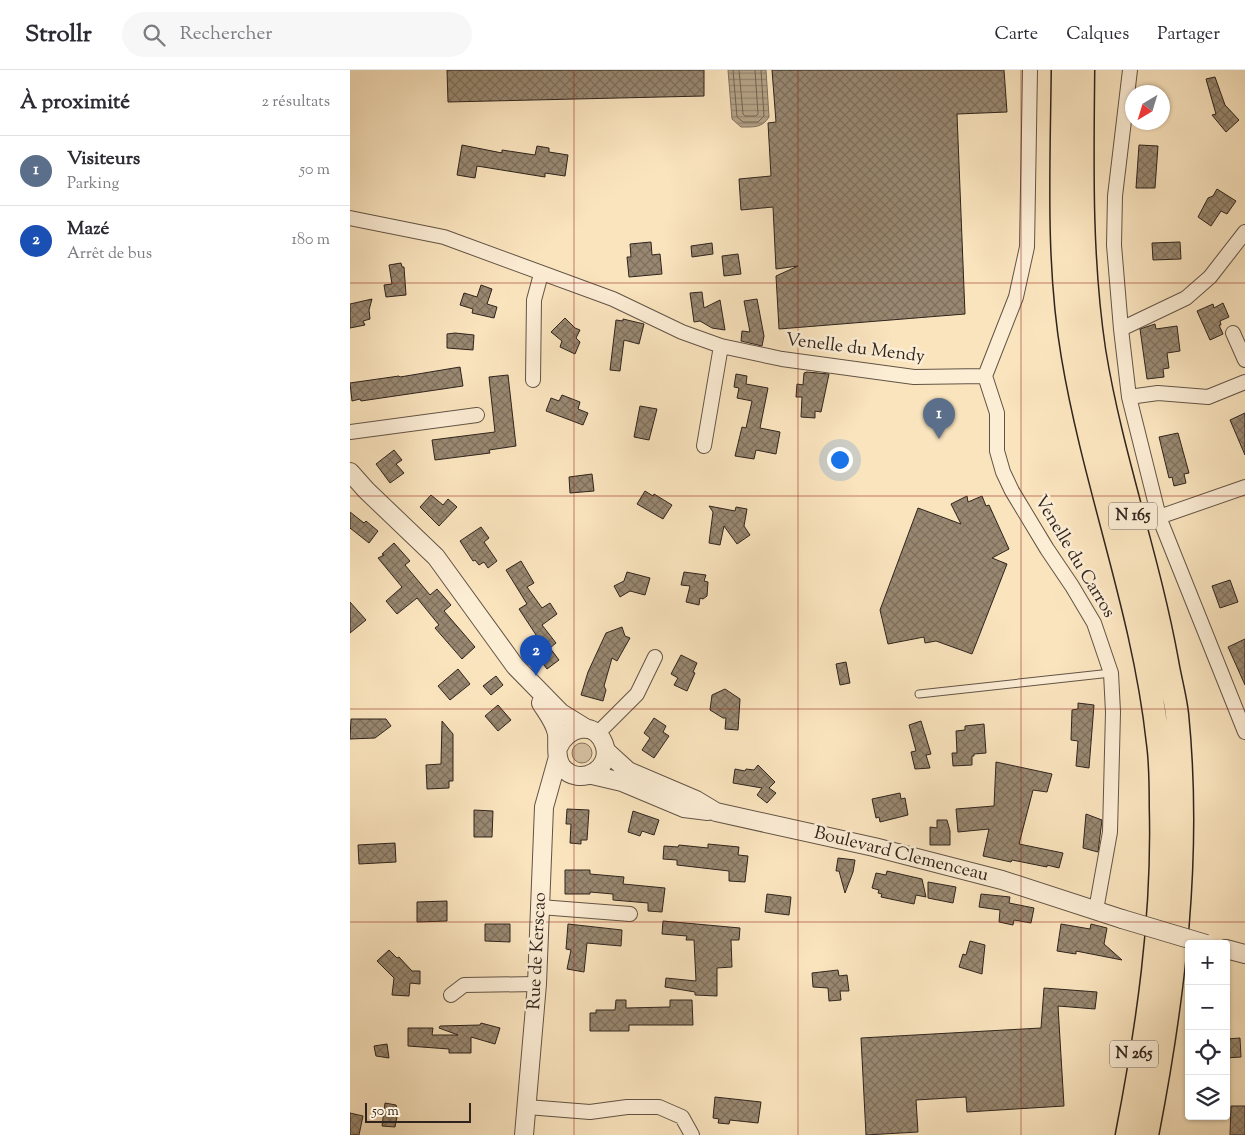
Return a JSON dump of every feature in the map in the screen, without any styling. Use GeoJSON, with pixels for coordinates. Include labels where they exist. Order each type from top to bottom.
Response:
{"type":"FeatureCollection","features":[{"type":"Feature","properties":{"kind":"highway","name":"N 165"},"geometry":{"type":"LineString","coordinates":[[1062,70],[1061,199],[1063,273],[1073,355],[1091,448],[1137,622],[1152,688],[1159,745],[1162,831],[1160,886],[1153,972],[1140,1069],[1127,1135]]}},
{"type":"Feature","properties":{"kind":"highway","name":"N 165"},"geometry":{"type":"LineString","coordinates":[[1083,70],[1082,178],[1086,276],[1094,351],[1116,455],[1160,624],[1176,714],[1181,790],[1182,872],[1175,963],[1158,1079],[1147,1135]]}},
{"type":"Feature","properties":{"kind":"highway","name":"N 265"},"geometry":{"type":"LineString","coordinates":[[1113,1135],[1126,1090],[1153,972]]}},
{"type":"Feature","properties":{"kind":"street"},"geometry":{"type":"LineString","coordinates":[[985,376],[1016,297],[1027,247],[1030,70]]}},
{"type":"Feature","properties":{"kind":"street"},"geometry":{"type":"LineString","coordinates":[[1130,70],[1115,196],[1114,245],[1129,397],[1159,517],[1245,732]]}},
{"type":"Feature","properties":{"kind":"street","name":"Venelle du Mendy"},"geometry":{"type":"LineString","coordinates":[[350,218],[444,237],[613,299],[682,332],[721,346],[782,359],[914,377],[985,376]]}},
{"type":"Feature","properties":{"kind":"street"},"geometry":{"type":"LineString","coordinates":[[1121,329],[1186,298],[1210,277],[1245,232]]}},
{"type":"Feature","properties":{"kind":"street"},"geometry":{"type":"LineString","coordinates":[[533,380],[534,300],[541,274]]}},
{"type":"Feature","properties":{"kind":"street"},"geometry":{"type":"LineString","coordinates":[[1233,333],[1245,360]]}},
{"type":"Feature","properties":{"kind":"street"},"geometry":{"type":"LineString","coordinates":[[704,446],[721,346]]}},
{"type":"Feature","properties":{"kind":"street","name":"Venelle du Carros"},"geometry":{"type":"LineString","coordinates":[[985,376],[997,413],[997,451],[1003,472],[1027,516],[1094,623],[1111,673],[1113,712],[1110,832],[1096,910]]}},
{"type":"Feature","properties":{"kind":"street"},"geometry":{"type":"LineString","coordinates":[[1129,397],[1158,393],[1208,397],[1245,382]]}},
{"type":"Feature","properties":{"kind":"street"},"geometry":{"type":"LineString","coordinates":[[350,432],[477,415]]}},
{"type":"Feature","properties":{"kind":"street"},"geometry":{"type":"LineString","coordinates":[[350,472],[366,490],[436,557],[515,666],[553,721],[560,765],[566,771],[572,775],[622,782],[684,808],[716,812]]}},
{"type":"Feature","properties":{"kind":"street"},"geometry":{"type":"LineString","coordinates":[[1159,517],[1245,486]]}},
{"type":"Feature","properties":{"kind":"street"},"geometry":{"type":"LineString","coordinates":[[592,732],[637,694],[655,658]]}},
{"type":"Feature","properties":{"kind":"street"},"geometry":{"type":"LineString","coordinates":[[515,666],[561,713],[602,739],[606,751],[602,765],[586,776],[565,784],[548,795]]}},
{"type":"Feature","properties":{"kind":"street"},"geometry":{"type":"LineString","coordinates":[[558,752],[565,734],[580,728],[592,732]]}},
{"type":"Feature","properties":{"kind":"street","name":"Boulevard Clemenceau"},"geometry":{"type":"LineString","coordinates":[[606,751],[628,771],[696,800],[716,812],[874,847],[1002,880],[1193,940]]}},
{"type":"Feature","properties":{"kind":"street","name":"Rue de Kerscao"},"geometry":{"type":"LineString","coordinates":[[524,1135],[537,984],[544,807],[558,752]]}},
{"type":"Feature","properties":{"kind":"street"},"geometry":{"type":"LineString","coordinates":[[540,907],[630,914]]}},
{"type":"Feature","properties":{"kind":"street"},"geometry":{"type":"LineString","coordinates":[[1230,950],[1245,954]]}},
{"type":"Feature","properties":{"kind":"street"},"geometry":{"type":"LineString","coordinates":[[451,995],[464,985],[537,984]]}},
{"type":"Feature","properties":{"kind":"street"},"geometry":{"type":"LineString","coordinates":[[527,1107],[590,1112],[628,1107],[659,1107],[682,1117],[692,1135]]}},
{"type":"Feature","properties":{"kind":"lane"},"geometry":{"type":"LineString","coordinates":[[919,694],[1111,673]]}},
{"type":"Feature","properties":{"kind":"green space"},"geometry":{"type":"Polygon","coordinates":[[[582,743],[589,746],[592,753],[589,760],[582,763],[575,760],[572,753],[575,746],[582,743]]]}},
{"type":"Feature","properties":{"kind":"water"},"geometry":{"type":"Polygon","coordinates":[[[728,70],[766,70],[769,117],[760,125],[741,127],[732,119],[728,70]]]}},
{"type":"Feature","properties":{"kind":"building"},"geometry":{"type":"Polygon","coordinates":[[[447,70],[704,70],[704,96],[448,102],[447,70]]]}},
{"type":"Feature","properties":{"kind":"building"},"geometry":{"type":"Polygon","coordinates":[[[772,70],[1004,70],[1007,112],[957,114],[965,314],[779,329],[776,276],[798,266],[776,269],[773,207],[741,210],[739,179],[771,176],[768,123],[776,122],[772,70]]]}},
{"type":"Feature","properties":{"kind":"building"},"geometry":{"type":"Polygon","coordinates":[[[1215,77],[1225,105],[1239,120],[1226,132],[1212,115],[1216,114],[1206,79],[1215,77]]]}},
{"type":"Feature","properties":{"kind":"building"},"geometry":{"type":"Polygon","coordinates":[[[462,145],[502,153],[502,150],[535,155],[537,146],[549,148],[549,152],[568,155],[565,176],[545,173],[545,177],[477,166],[475,178],[457,175],[462,145]]]}},
{"type":"Feature","properties":{"kind":"building"},"geometry":{"type":"Polygon","coordinates":[[[1139,145],[1158,146],[1155,188],[1136,188],[1139,145]]]}},
{"type":"Feature","properties":{"kind":"building"},"geometry":{"type":"Polygon","coordinates":[[[1217,189],[1236,201],[1227,214],[1221,211],[1211,226],[1198,217],[1208,198],[1213,196],[1217,189]]]}},
{"type":"Feature","properties":{"kind":"building"},"geometry":{"type":"Polygon","coordinates":[[[651,242],[652,255],[660,254],[662,274],[629,277],[627,257],[631,257],[630,244],[651,242]]]}},
{"type":"Feature","properties":{"kind":"building"},"geometry":{"type":"Polygon","coordinates":[[[1180,242],[1181,259],[1153,260],[1152,243],[1180,242]]]}},
{"type":"Feature","properties":{"kind":"building"},"geometry":{"type":"Polygon","coordinates":[[[712,243],[713,254],[692,257],[691,246],[712,243]]]}},
{"type":"Feature","properties":{"kind":"building"},"geometry":{"type":"Polygon","coordinates":[[[738,254],[741,274],[724,276],[722,256],[738,254]]]}},
{"type":"Feature","properties":{"kind":"building"},"geometry":{"type":"Polygon","coordinates":[[[401,263],[402,267],[404,267],[406,295],[386,297],[384,285],[392,284],[389,265],[401,263]]]}},
{"type":"Feature","properties":{"kind":"building"},"geometry":{"type":"Polygon","coordinates":[[[481,285],[492,289],[487,304],[497,307],[494,318],[472,313],[473,309],[460,305],[464,293],[477,297],[481,285]]]}},
{"type":"Feature","properties":{"kind":"building"},"geometry":{"type":"Polygon","coordinates":[[[702,292],[704,308],[720,300],[725,330],[712,328],[700,321],[694,322],[690,293],[702,292]]]}},
{"type":"Feature","properties":{"kind":"building"},"geometry":{"type":"Polygon","coordinates":[[[372,299],[369,310],[370,319],[363,321],[365,325],[350,328],[350,304],[372,299]]]}},
{"type":"Feature","properties":{"kind":"building"},"geometry":{"type":"Polygon","coordinates":[[[757,299],[764,336],[762,346],[741,341],[742,331],[750,332],[744,301],[757,299]]]}},
{"type":"Feature","properties":{"kind":"building"},"geometry":{"type":"Polygon","coordinates":[[[1223,303],[1229,317],[1220,321],[1221,325],[1219,325],[1223,334],[1210,340],[1197,311],[1213,304],[1214,308],[1223,303]]]}},
{"type":"Feature","properties":{"kind":"building"},"geometry":{"type":"Polygon","coordinates":[[[565,318],[575,328],[580,330],[576,338],[580,342],[575,354],[560,347],[562,341],[551,332],[565,318]]]}},
{"type":"Feature","properties":{"kind":"building"},"geometry":{"type":"Polygon","coordinates":[[[623,319],[644,324],[639,344],[624,340],[620,371],[610,370],[616,320],[623,321],[623,319]]]}},
{"type":"Feature","properties":{"kind":"building"},"geometry":{"type":"Polygon","coordinates":[[[1155,324],[1156,329],[1177,326],[1180,351],[1167,353],[1169,368],[1163,369],[1164,377],[1147,379],[1140,329],[1155,324]]]}},
{"type":"Feature","properties":{"kind":"building"},"geometry":{"type":"Polygon","coordinates":[[[447,334],[474,335],[473,350],[447,348],[447,334]]]}},
{"type":"Feature","properties":{"kind":"building"},"geometry":{"type":"Polygon","coordinates":[[[460,367],[463,386],[352,401],[350,383],[460,367]]]}},
{"type":"Feature","properties":{"kind":"building"},"geometry":{"type":"Polygon","coordinates":[[[804,373],[829,374],[821,412],[815,411],[815,418],[801,417],[802,397],[796,397],[797,384],[803,385],[804,373]]]}},
{"type":"Feature","properties":{"kind":"building"},"geometry":{"type":"Polygon","coordinates":[[[736,374],[747,376],[746,384],[768,388],[760,428],[780,432],[776,454],[756,450],[754,459],[735,456],[742,427],[746,428],[752,401],[737,398],[739,388],[734,387],[736,374]]]}},
{"type":"Feature","properties":{"kind":"building"},"geometry":{"type":"Polygon","coordinates":[[[508,375],[516,446],[489,450],[490,453],[435,460],[432,440],[495,432],[489,377],[508,375]]]}},
{"type":"Feature","properties":{"kind":"building"},"geometry":{"type":"Polygon","coordinates":[[[562,395],[580,402],[578,409],[588,413],[583,425],[546,411],[551,398],[559,401],[562,395]]]}},
{"type":"Feature","properties":{"kind":"building"},"geometry":{"type":"Polygon","coordinates":[[[640,406],[657,409],[649,440],[634,437],[640,406]]]}},
{"type":"Feature","properties":{"kind":"building"},"geometry":{"type":"Polygon","coordinates":[[[1245,413],[1245,455],[1230,420],[1245,413]]]}},
{"type":"Feature","properties":{"kind":"building"},"geometry":{"type":"Polygon","coordinates":[[[1178,433],[1189,473],[1184,474],[1186,483],[1174,486],[1172,477],[1169,478],[1159,437],[1178,433]]]}},
{"type":"Feature","properties":{"kind":"building"},"geometry":{"type":"Polygon","coordinates":[[[394,450],[402,460],[396,464],[404,473],[390,483],[376,464],[394,450]]]}},
{"type":"Feature","properties":{"kind":"building"},"geometry":{"type":"Polygon","coordinates":[[[592,474],[594,491],[570,493],[569,477],[592,474]]]}},
{"type":"Feature","properties":{"kind":"building"},"geometry":{"type":"Polygon","coordinates":[[[645,491],[672,505],[663,519],[637,504],[645,491]]]}},
{"type":"Feature","properties":{"kind":"building"},"geometry":{"type":"Polygon","coordinates":[[[431,495],[443,505],[448,499],[457,507],[439,526],[420,507],[431,495]]]}},
{"type":"Feature","properties":{"kind":"building"},"geometry":{"type":"Polygon","coordinates":[[[967,496],[968,502],[982,496],[986,506],[989,505],[1009,549],[992,558],[1007,564],[972,654],[936,641],[925,643],[924,637],[888,644],[880,610],[918,508],[961,524],[951,504],[967,496]]]}},
{"type":"Feature","properties":{"kind":"building"},"geometry":{"type":"Polygon","coordinates":[[[709,506],[735,511],[736,507],[747,509],[744,526],[750,535],[737,544],[724,526],[720,545],[709,543],[713,512],[709,506]]]}},
{"type":"Feature","properties":{"kind":"building"},"geometry":{"type":"Polygon","coordinates":[[[350,512],[364,523],[366,521],[378,531],[369,543],[350,528],[350,512]]]}},
{"type":"Feature","properties":{"kind":"building"},"geometry":{"type":"Polygon","coordinates":[[[481,527],[489,538],[484,542],[497,561],[488,568],[484,562],[479,565],[475,560],[473,561],[460,541],[481,527]]]}},
{"type":"Feature","properties":{"kind":"building"},"geometry":{"type":"Polygon","coordinates":[[[394,543],[410,561],[405,565],[430,595],[437,589],[451,605],[444,611],[475,647],[462,659],[435,628],[439,625],[417,598],[397,614],[386,601],[402,587],[378,558],[384,555],[382,554],[394,543]]]}},
{"type":"Feature","properties":{"kind":"building"},"geometry":{"type":"Polygon","coordinates":[[[521,561],[534,583],[527,587],[542,608],[550,603],[557,614],[542,625],[556,643],[550,648],[559,660],[547,669],[531,648],[540,641],[519,609],[527,604],[506,570],[521,561]]]}},
{"type":"Feature","properties":{"kind":"building"},"geometry":{"type":"Polygon","coordinates":[[[627,572],[650,578],[645,595],[630,591],[620,597],[614,586],[624,581],[627,572]]]}},
{"type":"Feature","properties":{"kind":"building"},"geometry":{"type":"Polygon","coordinates":[[[684,572],[706,575],[704,581],[708,582],[707,596],[703,599],[700,598],[699,605],[686,602],[690,586],[681,585],[684,572]]]}},
{"type":"Feature","properties":{"kind":"building"},"geometry":{"type":"Polygon","coordinates":[[[1230,580],[1238,602],[1220,608],[1212,586],[1230,580]]]}},
{"type":"Feature","properties":{"kind":"building"},"geometry":{"type":"Polygon","coordinates":[[[350,602],[366,620],[350,633],[350,602]]]}},
{"type":"Feature","properties":{"kind":"building"},"geometry":{"type":"Polygon","coordinates":[[[622,627],[625,636],[630,638],[617,661],[612,658],[604,686],[606,690],[603,701],[581,695],[588,672],[606,633],[622,627]]]}},
{"type":"Feature","properties":{"kind":"building"},"geometry":{"type":"Polygon","coordinates":[[[1245,639],[1245,685],[1228,647],[1245,639]]]}},
{"type":"Feature","properties":{"kind":"building"},"geometry":{"type":"Polygon","coordinates":[[[681,655],[697,663],[687,691],[674,685],[678,678],[671,674],[681,655]]]}},
{"type":"Feature","properties":{"kind":"building"},"geometry":{"type":"Polygon","coordinates":[[[846,662],[850,683],[840,685],[836,664],[846,662]]]}},
{"type":"Feature","properties":{"kind":"building"},"geometry":{"type":"Polygon","coordinates":[[[458,669],[470,684],[450,700],[438,686],[458,669]]]}},
{"type":"Feature","properties":{"kind":"building"},"geometry":{"type":"Polygon","coordinates":[[[496,676],[503,685],[491,695],[483,686],[496,676]]]}},
{"type":"Feature","properties":{"kind":"building"},"geometry":{"type":"Polygon","coordinates":[[[725,689],[740,699],[738,730],[725,729],[726,718],[710,710],[712,695],[725,689]]]}},
{"type":"Feature","properties":{"kind":"building"},"geometry":{"type":"Polygon","coordinates":[[[1078,703],[1094,705],[1089,768],[1076,766],[1078,741],[1071,740],[1072,710],[1078,709],[1078,703]]]}},
{"type":"Feature","properties":{"kind":"building"},"geometry":{"type":"Polygon","coordinates":[[[498,705],[511,720],[498,731],[485,716],[498,705]]]}},
{"type":"Feature","properties":{"kind":"building"},"geometry":{"type":"Polygon","coordinates":[[[654,718],[666,726],[663,732],[669,736],[654,758],[642,750],[650,738],[644,733],[654,718]]]}},
{"type":"Feature","properties":{"kind":"building"},"geometry":{"type":"Polygon","coordinates":[[[351,719],[386,719],[391,726],[375,738],[350,739],[351,719]]]}},
{"type":"Feature","properties":{"kind":"building"},"geometry":{"type":"Polygon","coordinates":[[[442,721],[453,734],[453,781],[449,781],[449,788],[427,789],[426,765],[441,764],[442,721]]]}},
{"type":"Feature","properties":{"kind":"building"},"geometry":{"type":"Polygon","coordinates":[[[921,721],[931,754],[926,755],[930,768],[915,769],[911,752],[916,751],[909,725],[921,721]]]}},
{"type":"Feature","properties":{"kind":"building"},"geometry":{"type":"Polygon","coordinates":[[[984,724],[986,753],[974,754],[972,756],[972,765],[953,766],[952,753],[957,753],[956,731],[965,730],[965,726],[984,724]]]}},
{"type":"Feature","properties":{"kind":"building"},"geometry":{"type":"Polygon","coordinates":[[[996,762],[1052,774],[1047,792],[1033,790],[1019,844],[1063,853],[1059,868],[1012,860],[1011,862],[983,856],[989,829],[958,832],[956,809],[994,806],[996,762]]]}},
{"type":"Feature","properties":{"kind":"building"},"geometry":{"type":"Polygon","coordinates":[[[758,765],[775,782],[769,788],[776,793],[767,803],[757,795],[762,788],[733,783],[735,769],[754,770],[758,765]]]}},
{"type":"Feature","properties":{"kind":"building"},"geometry":{"type":"Polygon","coordinates":[[[900,793],[901,799],[905,798],[908,815],[880,822],[879,817],[876,818],[872,799],[900,793]]]}},
{"type":"Feature","properties":{"kind":"building"},"geometry":{"type":"Polygon","coordinates":[[[567,809],[589,810],[587,840],[581,840],[581,844],[570,843],[571,824],[566,824],[567,809]]]}},
{"type":"Feature","properties":{"kind":"building"},"geometry":{"type":"Polygon","coordinates":[[[474,810],[493,811],[492,837],[474,837],[474,810]]]}},
{"type":"Feature","properties":{"kind":"building"},"geometry":{"type":"Polygon","coordinates":[[[633,811],[659,820],[654,835],[642,831],[640,836],[628,832],[633,811]]]}},
{"type":"Feature","properties":{"kind":"building"},"geometry":{"type":"Polygon","coordinates":[[[1086,814],[1102,820],[1098,852],[1083,848],[1086,814]]]}},
{"type":"Feature","properties":{"kind":"building"},"geometry":{"type":"Polygon","coordinates":[[[937,820],[947,820],[950,831],[950,845],[930,845],[930,827],[937,828],[937,820]]]}},
{"type":"Feature","properties":{"kind":"building"},"geometry":{"type":"Polygon","coordinates":[[[395,843],[396,862],[359,864],[358,845],[395,843]]]}},
{"type":"Feature","properties":{"kind":"building"},"geometry":{"type":"Polygon","coordinates":[[[708,844],[739,847],[738,855],[748,856],[745,882],[729,881],[729,871],[677,865],[677,860],[663,859],[664,846],[678,847],[679,845],[708,848],[708,844]]]}},
{"type":"Feature","properties":{"kind":"building"},"geometry":{"type":"Polygon","coordinates":[[[838,858],[855,860],[853,872],[845,893],[839,871],[836,871],[838,858]]]}},
{"type":"Feature","properties":{"kind":"building"},"geometry":{"type":"Polygon","coordinates":[[[565,870],[590,870],[590,874],[624,877],[623,884],[665,888],[662,912],[648,911],[648,903],[613,900],[613,894],[590,892],[590,894],[565,894],[565,870]]]}},
{"type":"Feature","properties":{"kind":"building"},"geometry":{"type":"Polygon","coordinates":[[[887,871],[922,879],[926,897],[916,895],[914,904],[881,897],[882,894],[878,893],[879,890],[872,888],[876,873],[886,875],[887,871]]]}},
{"type":"Feature","properties":{"kind":"building"},"geometry":{"type":"Polygon","coordinates":[[[928,882],[956,887],[953,903],[928,898],[928,882]]]}},
{"type":"Feature","properties":{"kind":"building"},"geometry":{"type":"Polygon","coordinates":[[[767,894],[791,897],[789,915],[765,912],[767,894]]]}},
{"type":"Feature","properties":{"kind":"building"},"geometry":{"type":"Polygon","coordinates":[[[981,894],[1010,897],[1009,903],[1034,908],[1031,923],[1014,920],[1013,925],[999,922],[1000,910],[979,907],[981,894]]]}},
{"type":"Feature","properties":{"kind":"building"},"geometry":{"type":"Polygon","coordinates":[[[447,901],[447,921],[417,922],[417,902],[447,901]]]}},
{"type":"Feature","properties":{"kind":"building"},"geometry":{"type":"Polygon","coordinates":[[[663,921],[740,928],[739,940],[731,940],[732,967],[717,968],[717,996],[695,995],[695,992],[665,987],[666,978],[696,981],[694,940],[686,940],[687,936],[662,934],[663,921]]]}},
{"type":"Feature","properties":{"kind":"building"},"geometry":{"type":"Polygon","coordinates":[[[485,924],[510,924],[510,942],[485,941],[485,924]]]}},
{"type":"Feature","properties":{"kind":"building"},"geometry":{"type":"Polygon","coordinates":[[[568,924],[622,930],[621,946],[587,943],[584,972],[567,969],[571,950],[566,949],[568,924]]]}},
{"type":"Feature","properties":{"kind":"building"},"geometry":{"type":"Polygon","coordinates":[[[1061,924],[1090,929],[1091,924],[1107,928],[1104,944],[1122,960],[1076,951],[1076,954],[1057,951],[1061,924]]]}},
{"type":"Feature","properties":{"kind":"building"},"geometry":{"type":"Polygon","coordinates":[[[970,941],[985,945],[982,974],[959,967],[963,954],[966,955],[970,941]]]}},
{"type":"Feature","properties":{"kind":"building"},"geometry":{"type":"Polygon","coordinates":[[[389,950],[397,958],[399,957],[412,971],[420,971],[420,984],[410,983],[409,996],[392,995],[394,978],[377,961],[389,950]]]}},
{"type":"Feature","properties":{"kind":"building"},"geometry":{"type":"Polygon","coordinates":[[[838,970],[839,976],[847,975],[849,991],[840,991],[841,1000],[829,1001],[828,988],[813,987],[812,973],[838,970]]]}},
{"type":"Feature","properties":{"kind":"building"},"geometry":{"type":"Polygon","coordinates":[[[1044,988],[1097,992],[1095,1009],[1058,1006],[1064,1106],[967,1112],[966,1097],[916,1100],[918,1132],[866,1135],[861,1038],[1041,1028],[1044,988]]]}},
{"type":"Feature","properties":{"kind":"building"},"geometry":{"type":"Polygon","coordinates":[[[616,1000],[626,1000],[626,1008],[670,1007],[670,1000],[692,1000],[693,1025],[629,1025],[629,1031],[590,1031],[590,1013],[596,1013],[596,1010],[615,1010],[616,1000]]]}},
{"type":"Feature","properties":{"kind":"building"},"geometry":{"type":"Polygon","coordinates":[[[481,1023],[500,1028],[495,1044],[471,1037],[471,1053],[449,1053],[449,1049],[408,1046],[408,1028],[433,1028],[432,1035],[458,1035],[439,1028],[440,1026],[480,1025],[481,1023]]]}},
{"type":"Feature","properties":{"kind":"building"},"geometry":{"type":"Polygon","coordinates":[[[1240,1038],[1241,1057],[1230,1058],[1230,1039],[1240,1038]]]}},
{"type":"Feature","properties":{"kind":"building"},"geometry":{"type":"Polygon","coordinates":[[[387,1044],[389,1058],[376,1056],[374,1046],[387,1044]]]}},
{"type":"Feature","properties":{"kind":"building"},"geometry":{"type":"Polygon","coordinates":[[[715,1097],[761,1102],[758,1123],[730,1120],[729,1124],[718,1123],[719,1119],[713,1118],[715,1097]]]}},
{"type":"Feature","properties":{"kind":"building"},"geometry":{"type":"Polygon","coordinates":[[[385,1103],[396,1105],[398,1111],[395,1127],[382,1126],[385,1103]]]}},
{"type":"Feature","properties":{"kind":"building"},"geometry":{"type":"Polygon","coordinates":[[[1231,1106],[1245,1106],[1245,1135],[1230,1135],[1231,1106]]]}},
{"type":"Feature","properties":{"kind":"building"},"geometry":{"type":"Polygon","coordinates":[[[350,1113],[363,1116],[359,1135],[350,1135],[350,1113]]]}},
{"type":"Feature","properties":{"kind":"place","name":"Visiteurs"},"geometry":{"type":"Point","coordinates":[939,439]}},
{"type":"Feature","properties":{"kind":"place","name":"Mazé"},"geometry":{"type":"Point","coordinates":[536,676]}}]}
